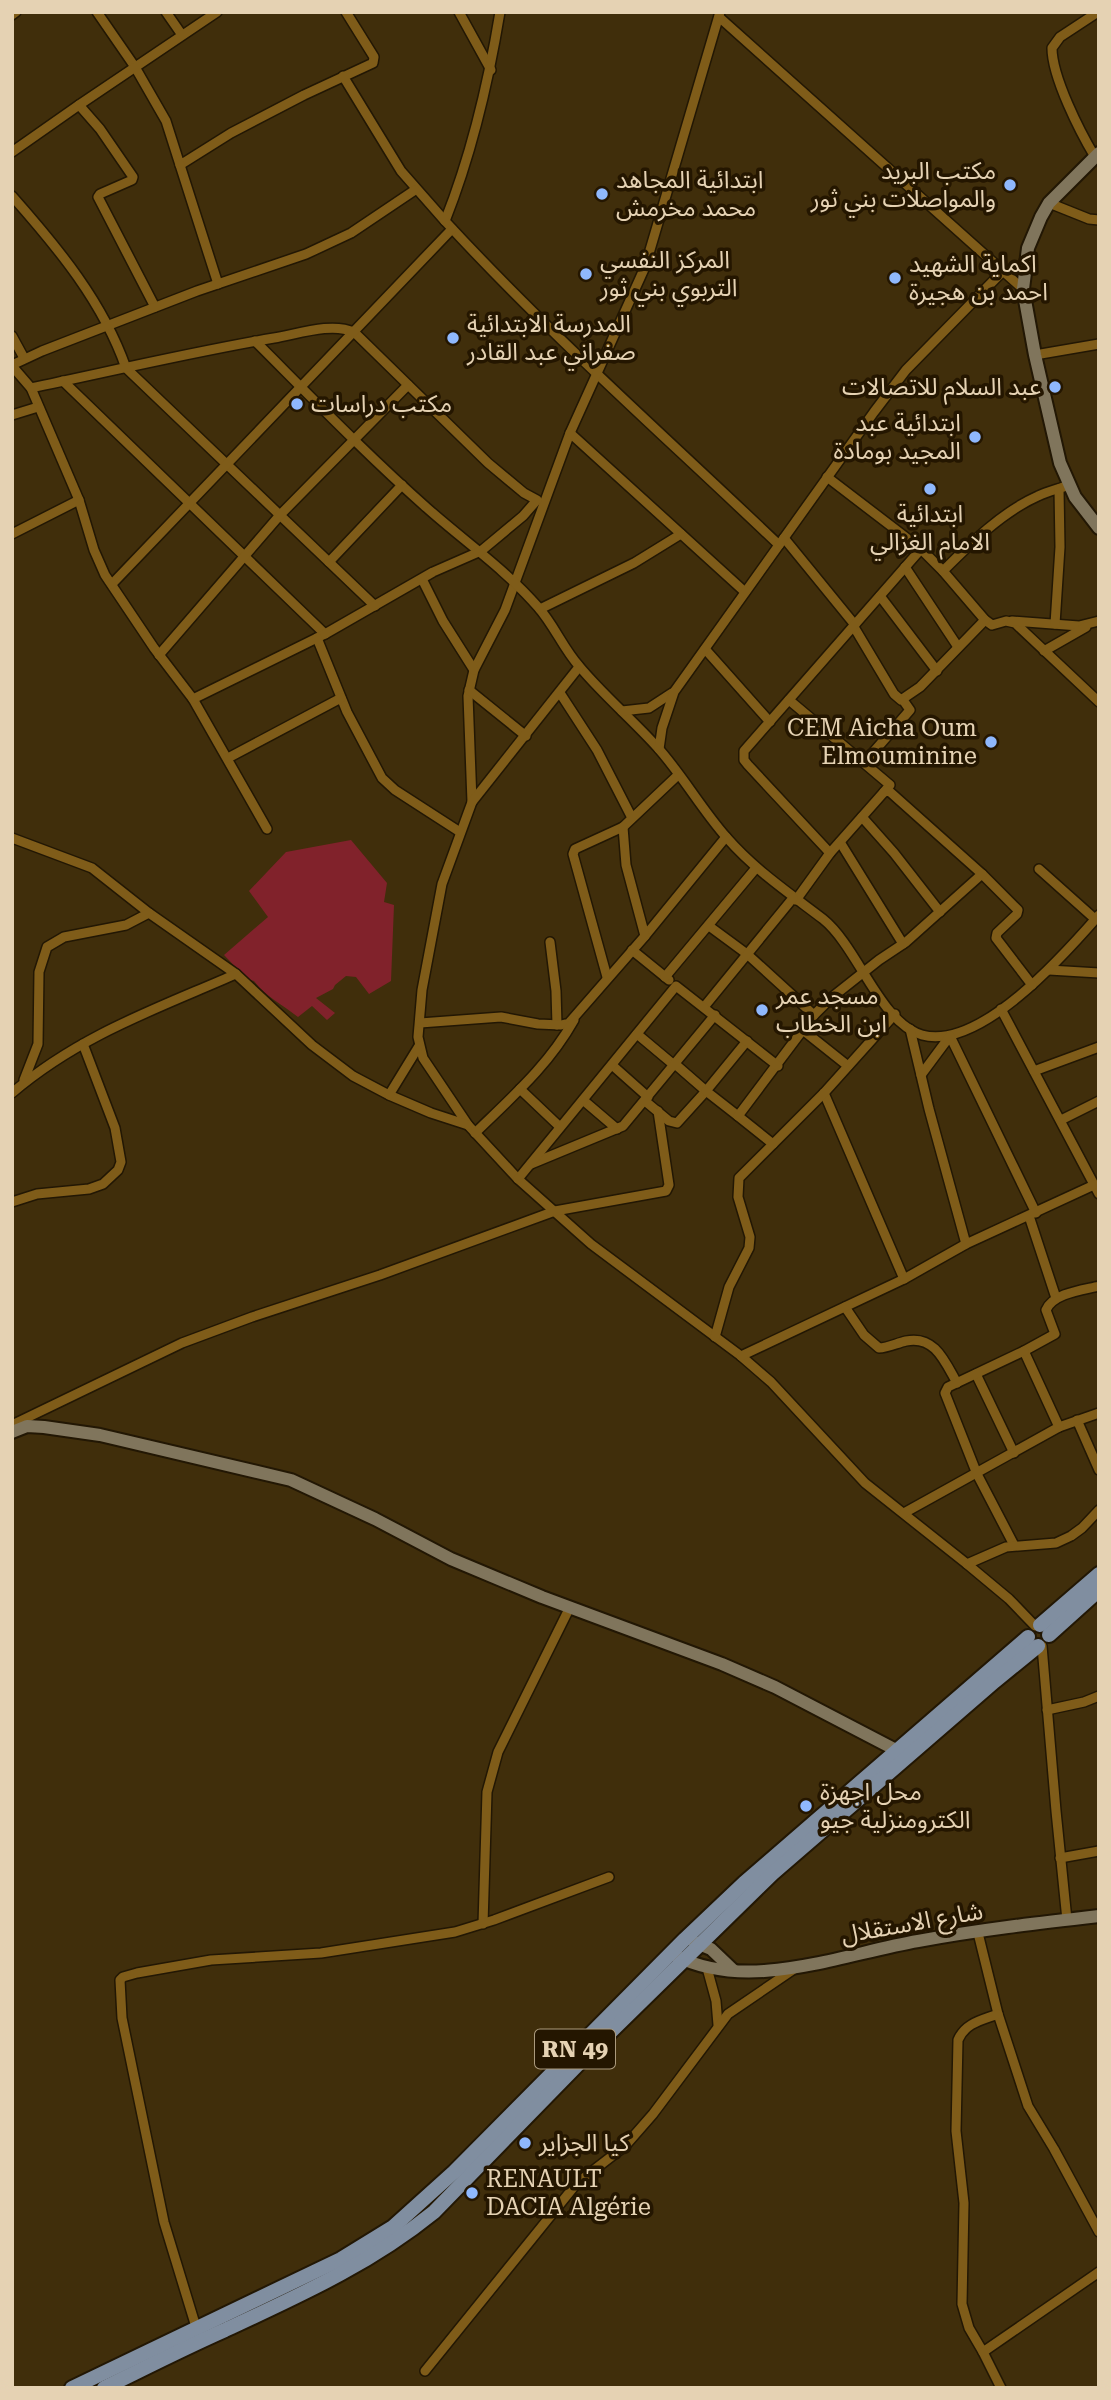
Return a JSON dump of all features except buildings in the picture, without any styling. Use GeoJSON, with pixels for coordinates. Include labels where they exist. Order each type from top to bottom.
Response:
{"type":"FeatureCollection","features":[{"type":"Feature","properties":{"kind":"main road","name":"RN 49"},"geometry":{"type":"LineString","coordinates":[[72,2388],[341,2259],[393,2227],[679,1957],[702,1944],[804,1845],[1039,1636],[1099,1574]]}},
{"type":"Feature","properties":{"kind":"main road","name":"RN 49"},"geometry":{"type":"LineString","coordinates":[[104,2388],[312,2290],[373,2257],[434,2212],[679,1957],[685,1939],[788,1843],[896,1750],[1099,1590]]}},
{"type":"Feature","properties":{"kind":"street"},"geometry":{"type":"LineString","coordinates":[[97,12],[135,67],[166,121],[218,284]]}},
{"type":"Feature","properties":{"kind":"street"},"geometry":{"type":"LineString","coordinates":[[166,12],[182,36]]}},
{"type":"Feature","properties":{"kind":"street"},"geometry":{"type":"LineString","coordinates":[[12,152],[217,12]]}},
{"type":"Feature","properties":{"kind":"street"},"geometry":{"type":"LineString","coordinates":[[180,166],[231,132],[371,64],[375,59],[346,12]]}},
{"type":"Feature","properties":{"kind":"street"},"geometry":{"type":"LineString","coordinates":[[458,12],[491,70]]}},
{"type":"Feature","properties":{"kind":"street"},"geometry":{"type":"LineString","coordinates":[[112,584],[354,332],[448,225],[480,120],[500,12]]}},
{"type":"Feature","properties":{"kind":"street"},"geometry":{"type":"LineString","coordinates":[[1055,624],[1064,487],[1023,289],[1028,248],[1049,203],[1097,155],[1074,118],[1057,72],[1052,48],[1060,37],[1098,12]]}},
{"type":"Feature","properties":{"kind":"street"},"geometry":{"type":"LineString","coordinates":[[472,802],[468,732],[474,670],[505,610],[541,501],[645,267],[720,15],[1023,289]]}},
{"type":"Feature","properties":{"kind":"street"},"geometry":{"type":"LineString","coordinates":[[343,76],[415,190],[597,374],[782,541],[854,626],[894,694],[899,700],[904,700],[911,710],[864,763]]}},
{"type":"Feature","properties":{"kind":"street"},"geometry":{"type":"LineString","coordinates":[[79,104],[133,177],[132,180],[98,197],[155,307]]}},
{"type":"Feature","properties":{"kind":"street"},"geometry":{"type":"LineString","coordinates":[[267,829],[193,699],[159,655],[112,584],[94,550],[79,500],[31,388],[12,365],[155,307],[326,245],[376,218],[415,190]]}},
{"type":"Feature","properties":{"kind":"street"},"geometry":{"type":"LineString","coordinates":[[12,196],[50,239],[99,307],[126,368],[375,606]]}},
{"type":"Feature","properties":{"kind":"street"},"geometry":{"type":"LineString","coordinates":[[1049,203],[1073,214],[1099,220]]}},
{"type":"Feature","properties":{"kind":"street"},"geometry":{"type":"LineString","coordinates":[[659,749],[662,728],[674,692],[827,477],[896,382],[1003,271]]}},
{"type":"Feature","properties":{"kind":"street"},"geometry":{"type":"LineString","coordinates":[[31,388],[189,352],[339,328],[354,332],[498,472],[524,493],[541,501]]}},
{"type":"Feature","properties":{"kind":"street"},"geometry":{"type":"LineString","coordinates":[[12,336],[24,358]]}},
{"type":"Feature","properties":{"kind":"street"},"geometry":{"type":"LineString","coordinates":[[255,341],[402,485],[481,551],[540,608],[579,667],[659,749],[726,837],[757,868],[838,933],[881,999],[910,1029],[923,1035],[950,1036],[981,1022],[1049,970],[1097,917],[1039,869]]}},
{"type":"Feature","properties":{"kind":"street"},"geometry":{"type":"LineString","coordinates":[[1035,355],[1099,344]]}},
{"type":"Feature","properties":{"kind":"street"},"geometry":{"type":"LineString","coordinates":[[63,381],[245,556],[321,636],[341,698],[382,778],[395,790],[460,832]]}},
{"type":"Feature","properties":{"kind":"street"},"geometry":{"type":"LineString","coordinates":[[159,655],[280,515],[408,385]]}},
{"type":"Feature","properties":{"kind":"street"},"geometry":{"type":"LineString","coordinates":[[12,415],[38,407]]}},
{"type":"Feature","properties":{"kind":"street"},"geometry":{"type":"LineString","coordinates":[[570,433],[745,593]]}},
{"type":"Feature","properties":{"kind":"street"},"geometry":{"type":"LineString","coordinates":[[827,477],[921,550],[985,620],[996,625],[1006,621],[1095,623]]}},
{"type":"Feature","properties":{"kind":"street"},"geometry":{"type":"LineString","coordinates":[[329,562],[402,485]]}},
{"type":"Feature","properties":{"kind":"street"},"geometry":{"type":"LineString","coordinates":[[1064,487],[1099,528]]}},
{"type":"Feature","properties":{"kind":"street"},"geometry":{"type":"LineString","coordinates":[[943,571],[991,526],[1008,514],[1034,498],[1064,487]]}},
{"type":"Feature","properties":{"kind":"street"},"geometry":{"type":"LineString","coordinates":[[12,534],[79,500]]}},
{"type":"Feature","properties":{"kind":"street"},"geometry":{"type":"LineString","coordinates":[[193,699],[321,636],[422,579],[481,551],[541,501]]}},
{"type":"Feature","properties":{"kind":"street"},"geometry":{"type":"LineString","coordinates":[[540,608],[634,563],[681,534]]}},
{"type":"Feature","properties":{"kind":"street"},"geometry":{"type":"LineString","coordinates":[[830,853],[744,760],[744,751],[921,550]]}},
{"type":"Feature","properties":{"kind":"street"},"geometry":{"type":"LineString","coordinates":[[905,568],[958,647]]}},
{"type":"Feature","properties":{"kind":"street"},"geometry":{"type":"LineString","coordinates":[[422,579],[443,621],[474,670]]}},
{"type":"Feature","properties":{"kind":"street"},"geometry":{"type":"LineString","coordinates":[[880,596],[937,671]]}},
{"type":"Feature","properties":{"kind":"street"},"geometry":{"type":"LineString","coordinates":[[904,700],[937,671],[985,620]]}},
{"type":"Feature","properties":{"kind":"street"},"geometry":{"type":"LineString","coordinates":[[1012,621],[1099,702]]}},
{"type":"Feature","properties":{"kind":"street"},"geometry":{"type":"LineString","coordinates":[[1044,651],[1095,623]]}},
{"type":"Feature","properties":{"kind":"street"},"geometry":{"type":"LineString","coordinates":[[705,649],[770,722]]}},
{"type":"Feature","properties":{"kind":"street"},"geometry":{"type":"LineString","coordinates":[[579,667],[472,802],[460,832],[442,884],[422,990],[419,1046],[423,1058],[468,1125],[518,1179],[591,1244],[741,1356],[790,1401],[865,1483],[1009,1599],[1039,1636],[1068,1920]]}},
{"type":"Feature","properties":{"kind":"street"},"geometry":{"type":"LineString","coordinates":[[470,690],[526,736]]}},
{"type":"Feature","properties":{"kind":"street"},"geometry":{"type":"LineString","coordinates":[[622,711],[649,708],[674,692]]}},
{"type":"Feature","properties":{"kind":"street"},"geometry":{"type":"LineString","coordinates":[[560,693],[597,750],[632,818]]}},
{"type":"Feature","properties":{"kind":"street"},"geometry":{"type":"LineString","coordinates":[[228,758],[341,698]]}},
{"type":"Feature","properties":{"kind":"street"},"geometry":{"type":"LineString","coordinates":[[705,1007],[830,853],[890,785],[789,700]]}},
{"type":"Feature","properties":{"kind":"street"},"geometry":{"type":"LineString","coordinates":[[607,977],[573,854],[575,849],[623,827],[678,775]]}},
{"type":"Feature","properties":{"kind":"street"},"geometry":{"type":"LineString","coordinates":[[884,792],[889,791],[901,800],[982,874],[1018,912],[997,933],[996,939],[1032,985]]}},
{"type":"Feature","properties":{"kind":"street"},"geometry":{"type":"LineString","coordinates":[[862,817],[940,912]]}},
{"type":"Feature","properties":{"kind":"street"},"geometry":{"type":"LineString","coordinates":[[623,827],[626,865],[645,936]]}},
{"type":"Feature","properties":{"kind":"street"},"geometry":{"type":"LineString","coordinates":[[475,1133],[553,1054],[575,1018],[607,977],[645,936],[726,837]]}},
{"type":"Feature","properties":{"kind":"street"},"geometry":{"type":"LineString","coordinates":[[12,838],[92,868],[149,913],[236,974],[338,1066],[389,1095],[446,1119],[468,1125]]}},
{"type":"Feature","properties":{"kind":"street"},"geometry":{"type":"LineString","coordinates":[[840,842],[903,944]]}},
{"type":"Feature","properties":{"kind":"street"},"geometry":{"type":"LineString","coordinates":[[665,977],[757,868]]}},
{"type":"Feature","properties":{"kind":"street"},"geometry":{"type":"LineString","coordinates":[[738,1116],[814,1015],[863,972],[903,944],[982,874]]}},
{"type":"Feature","properties":{"kind":"street"},"geometry":{"type":"LineString","coordinates":[[22,1084],[38,1044],[39,972],[47,947],[65,937],[126,926],[149,913]]}},
{"type":"Feature","properties":{"kind":"street"},"geometry":{"type":"LineString","coordinates":[[709,926],[747,954],[814,1015]]}},
{"type":"Feature","properties":{"kind":"street"},"geometry":{"type":"LineString","coordinates":[[550,942],[556,991],[556,1025]]}},
{"type":"Feature","properties":{"kind":"street"},"geometry":{"type":"LineString","coordinates":[[632,950],[778,1066]]}},
{"type":"Feature","properties":{"kind":"street"},"geometry":{"type":"LineString","coordinates":[[1049,970],[1098,975]]}},
{"type":"Feature","properties":{"kind":"street"},"geometry":{"type":"LineString","coordinates":[[12,1093],[47,1065],[83,1044],[165,1002],[236,974]]}},
{"type":"Feature","properties":{"kind":"street"},"geometry":{"type":"LineString","coordinates":[[518,1179],[676,986]]}},
{"type":"Feature","properties":{"kind":"street"},"geometry":{"type":"LineString","coordinates":[[1001,1009],[1099,1195]]}},
{"type":"Feature","properties":{"kind":"street"},"geometry":{"type":"LineString","coordinates":[[715,1337],[729,1287],[750,1248],[750,1237],[738,1197],[739,1178],[824,1093],[895,1014]]}},
{"type":"Feature","properties":{"kind":"street"},"geometry":{"type":"LineString","coordinates":[[530,1164],[617,1129],[647,1099],[715,1015]]}},
{"type":"Feature","properties":{"kind":"street"},"geometry":{"type":"LineString","coordinates":[[420,1023],[501,1017],[556,1025],[569,1023],[575,1018]]}},
{"type":"Feature","properties":{"kind":"street"},"geometry":{"type":"LineString","coordinates":[[910,1029],[966,1244]]}},
{"type":"Feature","properties":{"kind":"street"},"geometry":{"type":"LineString","coordinates":[[804,1031],[848,1066]]}},
{"type":"Feature","properties":{"kind":"street"},"geometry":{"type":"LineString","coordinates":[[637,1034],[772,1144]]}},
{"type":"Feature","properties":{"kind":"street"},"geometry":{"type":"LineString","coordinates":[[921,1075],[950,1036]]}},
{"type":"Feature","properties":{"kind":"street"},"geometry":{"type":"LineString","coordinates":[[950,1036],[1032,1215],[1056,1298]]}},
{"type":"Feature","properties":{"kind":"street"},"geometry":{"type":"LineString","coordinates":[[612,1065],[657,1111],[677,1123],[747,1041]]}},
{"type":"Feature","properties":{"kind":"street"},"geometry":{"type":"LineString","coordinates":[[12,1202],[37,1194],[89,1189],[103,1184],[118,1170],[121,1162],[115,1128],[83,1044]]}},
{"type":"Feature","properties":{"kind":"street"},"geometry":{"type":"LineString","coordinates":[[389,1095],[419,1046]]}},
{"type":"Feature","properties":{"kind":"street"},"geometry":{"type":"LineString","coordinates":[[1034,1071],[1099,1047]]}},
{"type":"Feature","properties":{"kind":"street"},"geometry":{"type":"LineString","coordinates":[[520,1090],[560,1127]]}},
{"type":"Feature","properties":{"kind":"street"},"geometry":{"type":"LineString","coordinates":[[824,1093],[904,1279]]}},
{"type":"Feature","properties":{"kind":"street"},"geometry":{"type":"LineString","coordinates":[[583,1100],[617,1129]]}},
{"type":"Feature","properties":{"kind":"street"},"geometry":{"type":"LineString","coordinates":[[1061,1120],[1099,1101]]}},
{"type":"Feature","properties":{"kind":"street"},"geometry":{"type":"LineString","coordinates":[[13,1426],[201,1335],[380,1275],[555,1211],[668,1189],[657,1111]]}},
{"type":"Feature","properties":{"kind":"street"},"geometry":{"type":"LineString","coordinates":[[741,1356],[904,1279],[966,1244],[1094,1185]]}},
{"type":"Feature","properties":{"kind":"street"},"geometry":{"type":"LineString","coordinates":[[1014,1545],[976,1474],[945,1393],[948,1387],[1053,1336],[1055,1331],[1046,1307],[1056,1298],[1099,1286]]}},
{"type":"Feature","properties":{"kind":"street"},"geometry":{"type":"LineString","coordinates":[[845,1307],[864,1335],[879,1348],[917,1339],[926,1341],[940,1355],[957,1384]]}},
{"type":"Feature","properties":{"kind":"street"},"geometry":{"type":"LineString","coordinates":[[1024,1351],[1059,1427]]}},
{"type":"Feature","properties":{"kind":"street"},"geometry":{"type":"LineString","coordinates":[[976,1374],[1014,1453]]}},
{"type":"Feature","properties":{"kind":"street"},"geometry":{"type":"LineString","coordinates":[[904,1513],[1059,1427],[1099,1413]]}},
{"type":"Feature","properties":{"kind":"street"},"geometry":{"type":"LineString","coordinates":[[1077,1420],[1099,1470]]}},
{"type":"Feature","properties":{"kind":"street"},"geometry":{"type":"LineString","coordinates":[[13,1426],[124,1440],[291,1480],[375,1519],[451,1559],[775,1688],[896,1750]]}},
{"type":"Feature","properties":{"kind":"street"},"geometry":{"type":"LineString","coordinates":[[967,1564],[1014,1545],[1041,1546],[1056,1543],[1071,1536],[1099,1510]]}},
{"type":"Feature","properties":{"kind":"street"},"geometry":{"type":"LineString","coordinates":[[483,1924],[489,1778],[502,1745],[570,1607]]}},
{"type":"Feature","properties":{"kind":"street"},"geometry":{"type":"LineString","coordinates":[[1047,1710],[1099,1696]]}},
{"type":"Feature","properties":{"kind":"street"},"geometry":{"type":"LineString","coordinates":[[1060,1858],[1099,1851]]}},
{"type":"Feature","properties":{"kind":"street"},"geometry":{"type":"LineString","coordinates":[[196,2327],[164,2222],[122,2018],[120,1980],[137,1973],[211,1960],[321,1952],[435,1935],[483,1924],[610,1877]]}},
{"type":"Feature","properties":{"kind":"street","name":"شارع الاستقلال"},"geometry":{"type":"LineString","coordinates":[[679,1957],[707,1968],[753,1972],[796,1968],[881,1947],[1099,1916]]}},
{"type":"Feature","properties":{"kind":"street"},"geometry":{"type":"LineString","coordinates":[[978,1933],[998,2014],[1028,2106],[1098,2228]]}},
{"type":"Feature","properties":{"kind":"street"},"geometry":{"type":"LineString","coordinates":[[685,1939],[711,1949],[733,1970]]}},
{"type":"Feature","properties":{"kind":"street"},"geometry":{"type":"LineString","coordinates":[[707,1968],[716,2001],[718,2025]]}},
{"type":"Feature","properties":{"kind":"street"},"geometry":{"type":"LineString","coordinates":[[425,2371],[577,2183],[625,2146],[653,2114],[718,2025],[743,2002],[796,1968]]}},
{"type":"Feature","properties":{"kind":"street"},"geometry":{"type":"LineString","coordinates":[[998,2014],[972,2023],[958,2039],[956,2131],[964,2203],[964,2317],[1001,2388]]}},
{"type":"Feature","properties":{"kind":"street"},"geometry":{"type":"LineString","coordinates":[[983,2352],[1099,2272]]}},
{"type":"Feature","properties":{"kind":"shaded area"},"geometry":{"type":"Polygon","coordinates":[[[351,840],[387,883],[384,902],[394,905],[391,981],[369,994],[356,977],[346,976],[333,989],[316,998],[335,1013],[327,1020],[312,1006],[298,1017],[269,996],[254,981],[247,979],[224,955],[268,917],[249,891],[286,852],[351,840]]]}},
{"type":"Feature","properties":{"kind":"place","name":"مكتب البريد والمواصلات بني ثور"},"geometry":{"type":"Point","coordinates":[1010,185]}},
{"type":"Feature","properties":{"kind":"place","name":"ابتدائية المجاهد محمد مخرمش"},"geometry":{"type":"Point","coordinates":[602,194]}},
{"type":"Feature","properties":{"kind":"place","name":"المركز النفسي التربوي بني ثور"},"geometry":{"type":"Point","coordinates":[586,274]}},
{"type":"Feature","properties":{"kind":"place","name":"اكماية الشهيد احمد بن هجيرة"},"geometry":{"type":"Point","coordinates":[895,278]}},
{"type":"Feature","properties":{"kind":"place","name":"المدرسة الابتدائية صفراني عبد القادر"},"geometry":{"type":"Point","coordinates":[453,338]}},
{"type":"Feature","properties":{"kind":"place","name":"عبد السلام للاتصالات"},"geometry":{"type":"Point","coordinates":[1055,387]}},
{"type":"Feature","properties":{"kind":"place","name":"مكتب دراسات"},"geometry":{"type":"Point","coordinates":[297,404]}},
{"type":"Feature","properties":{"kind":"place","name":"ابتدائية عبد المجيد بومادة"},"geometry":{"type":"Point","coordinates":[975,437]}},
{"type":"Feature","properties":{"kind":"place","name":"ابتدائية الامام الغزالي"},"geometry":{"type":"Point","coordinates":[930,489]}},
{"type":"Feature","properties":{"kind":"place","name":"CEM Aicha Oum Elmouminine"},"geometry":{"type":"Point","coordinates":[991,742]}},
{"type":"Feature","properties":{"kind":"place","name":"مسجد عمر ابن الخطاب"},"geometry":{"type":"Point","coordinates":[762,1010]}},
{"type":"Feature","properties":{"kind":"place","name":"محل اجهزة الكترومنزلية جيو"},"geometry":{"type":"Point","coordinates":[806,1806]}},
{"type":"Feature","properties":{"kind":"place","name":"كيا الجزاير"},"geometry":{"type":"Point","coordinates":[525,2143]}},
{"type":"Feature","properties":{"kind":"place","name":"RENAULT DACIA Algérie"},"geometry":{"type":"Point","coordinates":[472,2193]}}]}
